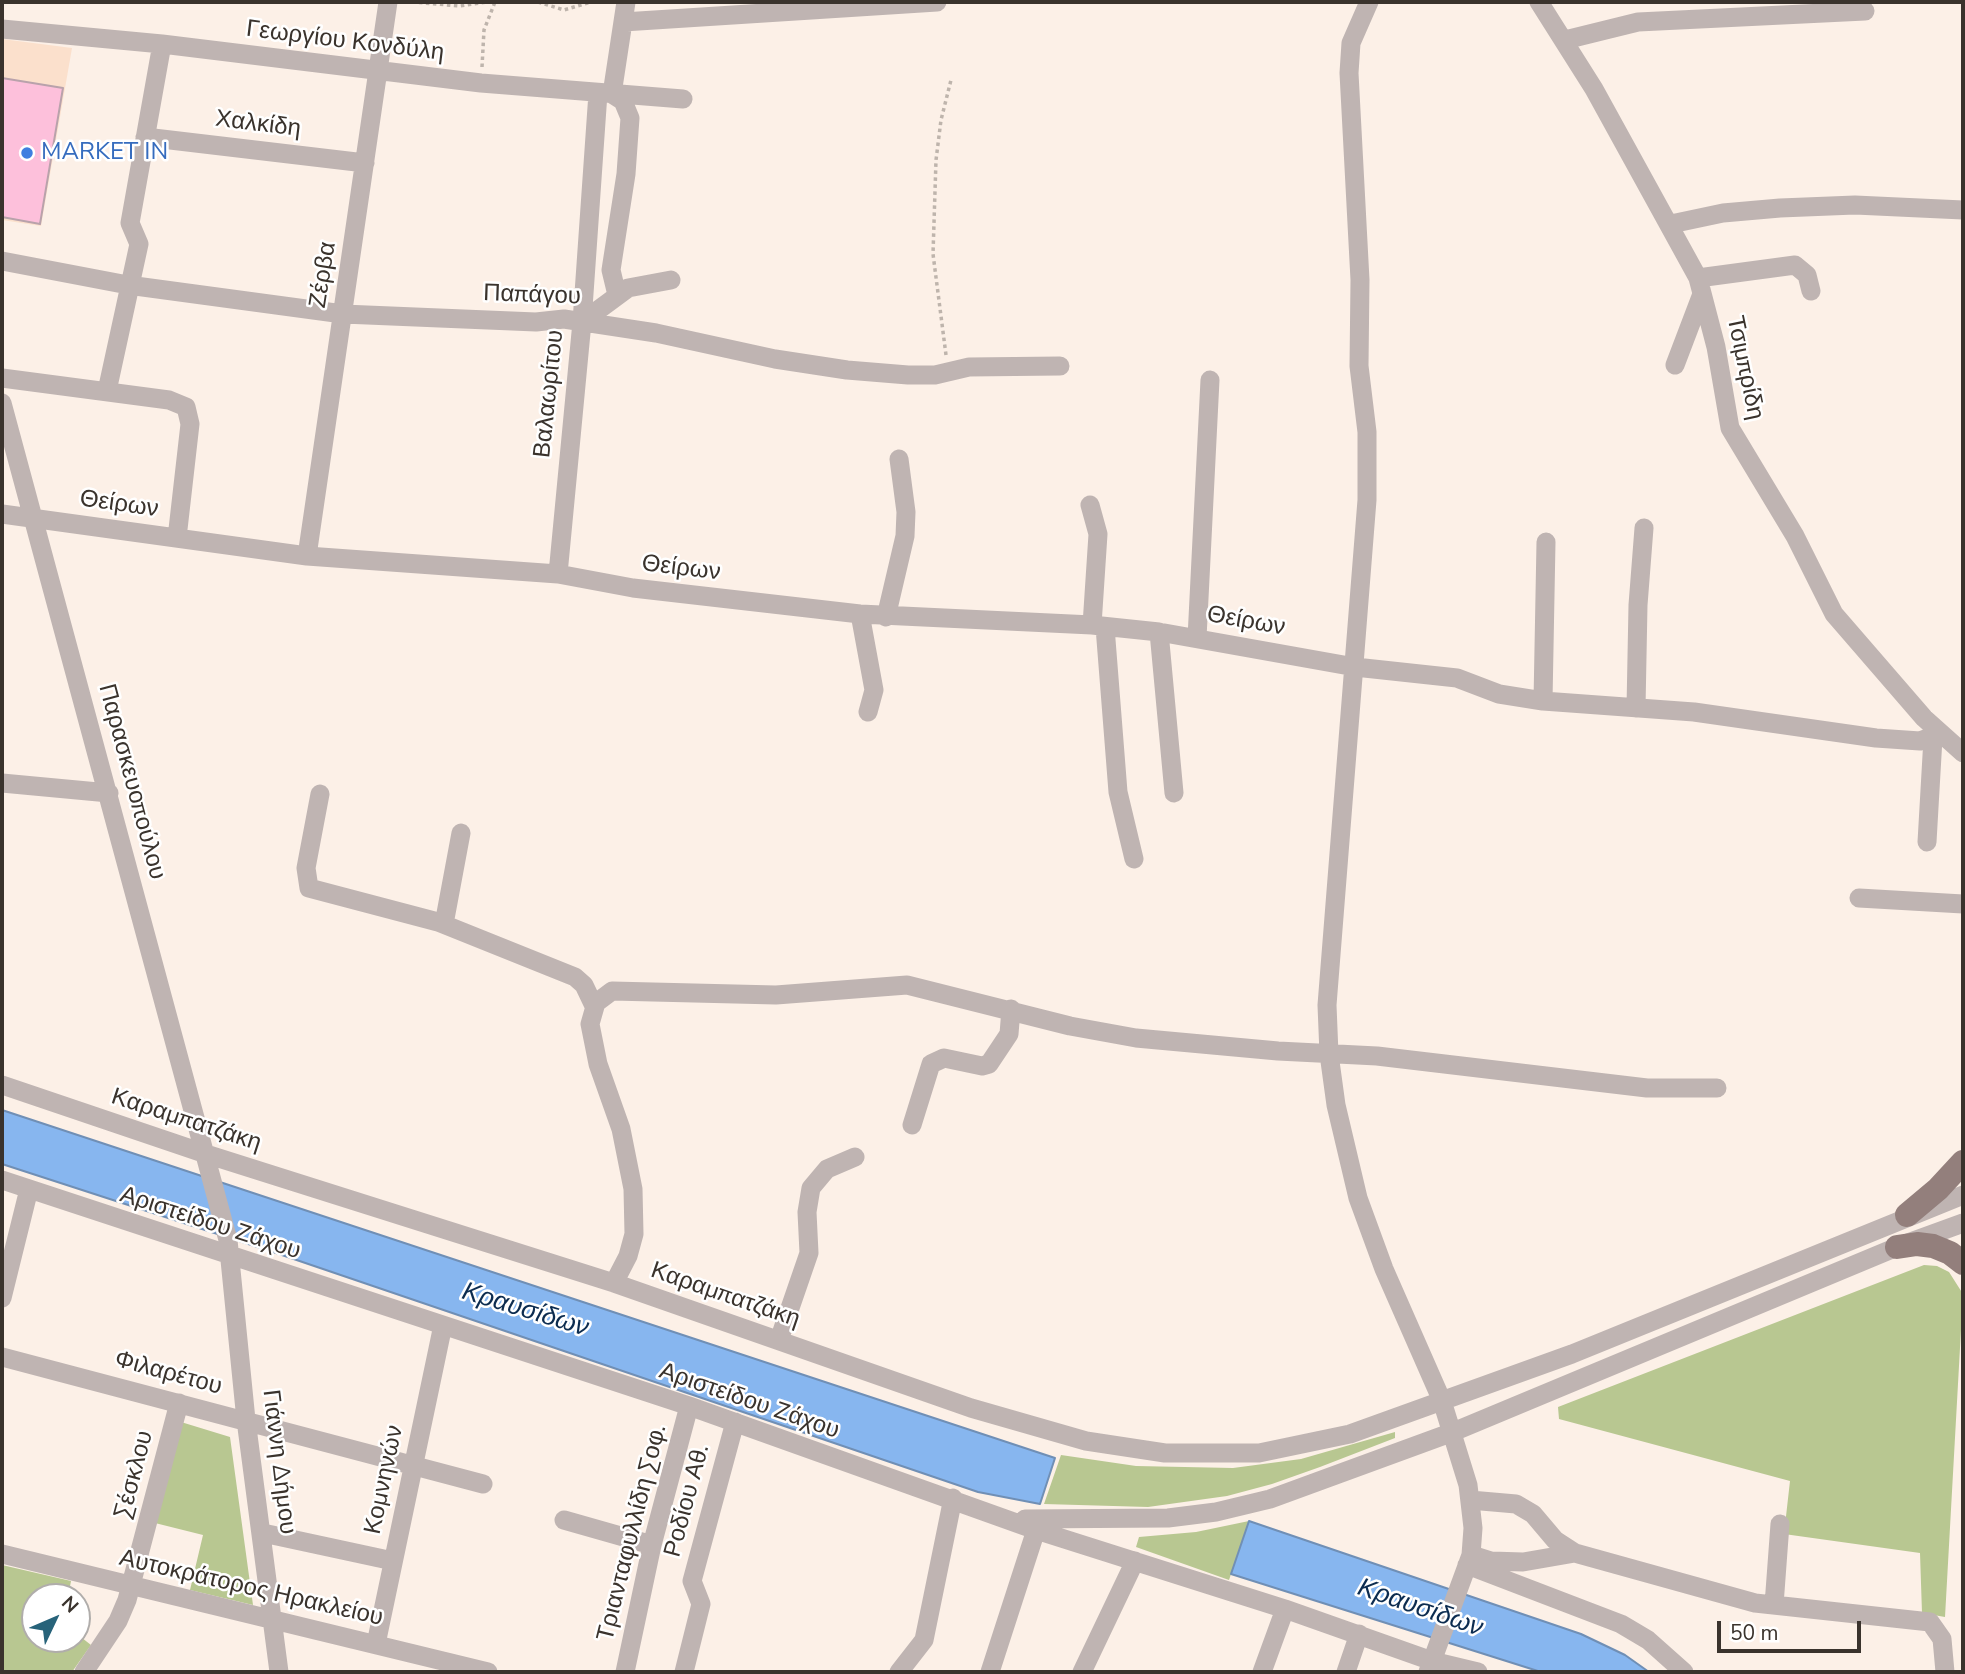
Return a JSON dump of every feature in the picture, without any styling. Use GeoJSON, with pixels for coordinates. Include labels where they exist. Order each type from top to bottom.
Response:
{"type":"FeatureCollection","features":[{"type":"Feature","properties":{"kind":"main road"},"geometry":{"type":"LineString","coordinates":[[1907,1215],[1938,1189],[1963,1162]]}},
{"type":"Feature","properties":{"kind":"main road"},"geometry":{"type":"LineString","coordinates":[[1897,1247],[1917,1244],[1933,1246],[1950,1253],[1963,1263]]}},
{"type":"Feature","properties":{"kind":"street","name":"Ζέρβα"},"geometry":{"type":"LineString","coordinates":[[307,556],[388,2]]}},
{"type":"Feature","properties":{"kind":"street","name":"Βαλαωρίτου"},"geometry":{"type":"LineString","coordinates":[[558,574],[605,93],[626,2]]}},
{"type":"Feature","properties":{"kind":"street"},"geometry":{"type":"LineString","coordinates":[[623,22],[937,2]]}},
{"type":"Feature","properties":{"kind":"street"},"geometry":{"type":"LineString","coordinates":[[1369,2],[1351,43],[1349,73],[1360,279],[1359,366],[1365,400],[1367,471],[1355,667],[1327,1005],[1329,1054],[1342,1134],[1358,1198],[1384,1269],[1442,1401],[1453,1432],[1470,1500],[1473,1528],[1469,1560],[1432,1659]]}},
{"type":"Feature","properties":{"kind":"street","name":"Τσιμπρίδη"},"geometry":{"type":"LineString","coordinates":[[1539,2],[1671,224],[1700,286],[1734,437],[1773,497],[1834,614],[1936,736],[1963,753]]}},
{"type":"Feature","properties":{"kind":"street"},"geometry":{"type":"LineString","coordinates":[[1564,40],[1638,22],[1865,11]]}},
{"type":"Feature","properties":{"kind":"street","name":"Γεωργίου Κονδύλη"},"geometry":{"type":"LineString","coordinates":[[2,29],[162,44],[481,83],[683,99]]}},
{"type":"Feature","properties":{"kind":"street"},"geometry":{"type":"LineString","coordinates":[[107,391],[139,244],[130,223],[162,44]]}},
{"type":"Feature","properties":{"kind":"street"},"geometry":{"type":"LineString","coordinates":[[605,93],[623,101],[630,118],[626,174],[611,270],[617,295]]}},
{"type":"Feature","properties":{"kind":"street","name":"Χαλκίδη"},"geometry":{"type":"LineString","coordinates":[[145,137],[365,163]]}},
{"type":"Feature","properties":{"kind":"street"},"geometry":{"type":"LineString","coordinates":[[1671,224],[1723,213],[1780,208],[1855,205],[1963,210]]}},
{"type":"Feature","properties":{"kind":"street","name":"Παπάγου"},"geometry":{"type":"LineString","coordinates":[[2,261],[128,285],[343,314],[582,322],[847,370],[908,376],[935,375],[969,367],[1060,366]]}},
{"type":"Feature","properties":{"kind":"street"},"geometry":{"type":"LineString","coordinates":[[1675,365],[1700,286],[1795,265],[1807,275],[1811,291]]}},
{"type":"Feature","properties":{"kind":"street"},"geometry":{"type":"LineString","coordinates":[[582,322],[617,295],[638,284],[671,280]]}},
{"type":"Feature","properties":{"kind":"street"},"geometry":{"type":"LineString","coordinates":[[2,378],[179,402],[186,407],[190,424],[177,538]]}},
{"type":"Feature","properties":{"kind":"street"},"geometry":{"type":"LineString","coordinates":[[1197,638],[1210,380]]}},
{"type":"Feature","properties":{"kind":"street","name":"Παρασκευοπούλου"},"geometry":{"type":"LineString","coordinates":[[2,403],[212,1174]]}},
{"type":"Feature","properties":{"kind":"street"},"geometry":{"type":"LineString","coordinates":[[886,617],[905,536],[906,512],[899,460]]}},
{"type":"Feature","properties":{"kind":"street"},"geometry":{"type":"LineString","coordinates":[[1090,505],[1098,534],[1098,626],[1118,792],[1134,859]]}},
{"type":"Feature","properties":{"kind":"street","name":"Θείρων"},"geometry":{"type":"LineString","coordinates":[[2,514],[307,556],[558,574],[633,588],[886,617],[1098,626],[1159,632],[1355,667],[1457,678],[1499,694],[1543,701],[1747,718],[1876,738],[1936,736]]}},
{"type":"Feature","properties":{"kind":"street"},"geometry":{"type":"LineString","coordinates":[[1636,708],[1638,605],[1644,528]]}},
{"type":"Feature","properties":{"kind":"street"},"geometry":{"type":"LineString","coordinates":[[1543,701],[1546,542]]}},
{"type":"Feature","properties":{"kind":"street"},"geometry":{"type":"LineString","coordinates":[[860,614],[874,690],[867,712]]}},
{"type":"Feature","properties":{"kind":"street"},"geometry":{"type":"LineString","coordinates":[[1159,632],[1174,793]]}},
{"type":"Feature","properties":{"kind":"street"},"geometry":{"type":"LineString","coordinates":[[1927,842],[1936,736]]}},
{"type":"Feature","properties":{"kind":"street"},"geometry":{"type":"LineString","coordinates":[[2,783],[109,793]]}},
{"type":"Feature","properties":{"kind":"street"},"geometry":{"type":"LineString","coordinates":[[320,794],[306,868],[309,888],[444,924],[575,977],[584,985],[594,1006]]}},
{"type":"Feature","properties":{"kind":"street"},"geometry":{"type":"LineString","coordinates":[[444,924],[461,833]]}},
{"type":"Feature","properties":{"kind":"street"},"geometry":{"type":"LineString","coordinates":[[1859,898],[1963,904]]}},
{"type":"Feature","properties":{"kind":"street"},"geometry":{"type":"LineString","coordinates":[[614,1283],[628,1256],[635,1214],[630,1163],[590,1024],[594,1006],[605,995],[627,990],[788,995],[907,985],[1102,1033],[1329,1054],[1377,1055],[1647,1088],[1717,1088]]}},
{"type":"Feature","properties":{"kind":"street"},"geometry":{"type":"LineString","coordinates":[[912,1125],[931,1064],[944,1058],[982,1066],[989,1064],[1009,1034],[1011,1009]]}},
{"type":"Feature","properties":{"kind":"street","name":"Καραμπατζάκη"},"geometry":{"type":"LineString","coordinates":[[2,1085],[205,1154],[614,1283],[1027,1426],[1107,1445],[1165,1453],[1235,1454],[1299,1446],[1350,1434],[1572,1354],[1907,1215],[1963,1195]]}},
{"type":"Feature","properties":{"kind":"street"},"geometry":{"type":"LineString","coordinates":[[779,1340],[809,1253],[807,1212],[811,1188],[827,1168],[855,1157]]}},
{"type":"Feature","properties":{"kind":"street","name":"Γιάννη Δήμου"},"geometry":{"type":"LineString","coordinates":[[212,1174],[229,1249],[246,1420],[279,1672]]}},
{"type":"Feature","properties":{"kind":"street","name":"Αριστείδου Ζάχου"},"geometry":{"type":"LineString","coordinates":[[2,1181],[229,1249],[443,1325],[689,1406],[953,1498],[1036,1530],[1478,1672]]}},
{"type":"Feature","properties":{"kind":"street"},"geometry":{"type":"LineString","coordinates":[[2,1298],[29,1189]]}},
{"type":"Feature","properties":{"kind":"street"},"geometry":{"type":"LineString","coordinates":[[990,1512],[1024,1519],[1168,1518],[1216,1512],[1286,1494],[1453,1432],[1897,1247],[1963,1223]]}},
{"type":"Feature","properties":{"kind":"street","name":"Κομνηνών"},"geometry":{"type":"LineString","coordinates":[[376,1644],[443,1325]]}},
{"type":"Feature","properties":{"kind":"street","name":"Φιλαρέτου"},"geometry":{"type":"LineString","coordinates":[[2,1357],[483,1484]]}},
{"type":"Feature","properties":{"kind":"street","name":"Σέσκλου"},"geometry":{"type":"LineString","coordinates":[[84,1672],[117,1621],[131,1586],[179,1403]]}},
{"type":"Feature","properties":{"kind":"street","name":"Τριανταφυλλίδη Σοφ."},"geometry":{"type":"LineString","coordinates":[[625,1672],[652,1545],[689,1406]]}},
{"type":"Feature","properties":{"kind":"street","name":"Ροδίου Αθ."},"geometry":{"type":"LineString","coordinates":[[684,1672],[701,1604],[692,1581],[734,1422]]}},
{"type":"Feature","properties":{"kind":"street"},"geometry":{"type":"LineString","coordinates":[[899,1672],[924,1640],[953,1498]]}},
{"type":"Feature","properties":{"kind":"street"},"geometry":{"type":"LineString","coordinates":[[1470,1500],[1516,1504],[1533,1514],[1555,1540],[1575,1553],[1755,1603],[1930,1622],[1942,1639],[1945,1672]]}},
{"type":"Feature","properties":{"kind":"street"},"geometry":{"type":"LineString","coordinates":[[564,1520],[652,1545]]}},
{"type":"Feature","properties":{"kind":"street"},"geometry":{"type":"LineString","coordinates":[[1774,1605],[1780,1524]]}},
{"type":"Feature","properties":{"kind":"street"},"geometry":{"type":"LineString","coordinates":[[990,1672],[1036,1530]]}},
{"type":"Feature","properties":{"kind":"street"},"geometry":{"type":"LineString","coordinates":[[262,1533],[393,1561]]}},
{"type":"Feature","properties":{"kind":"street"},"geometry":{"type":"LineString","coordinates":[[1469,1560],[1523,1562],[1575,1553]]}},
{"type":"Feature","properties":{"kind":"street","name":"Αυτοκράτορος Ηρακλείου"},"geometry":{"type":"LineString","coordinates":[[2,1555],[376,1644],[442,1667],[488,1672]]}},
{"type":"Feature","properties":{"kind":"street"},"geometry":{"type":"LineString","coordinates":[[1469,1560],[1621,1624],[1648,1640],[1684,1672]]}},
{"type":"Feature","properties":{"kind":"street"},"geometry":{"type":"LineString","coordinates":[[1082,1672],[1135,1561]]}},
{"type":"Feature","properties":{"kind":"street"},"geometry":{"type":"LineString","coordinates":[[1262,1672],[1285,1609]]}},
{"type":"Feature","properties":{"kind":"street"},"geometry":{"type":"LineString","coordinates":[[1346,1672],[1359,1634]]}},
{"type":"Feature","properties":{"kind":"path"},"geometry":{"type":"LineString","coordinates":[[412,2],[460,6],[486,2]]}},
{"type":"Feature","properties":{"kind":"path"},"geometry":{"type":"LineString","coordinates":[[481,83],[484,30],[495,2]]}},
{"type":"Feature","properties":{"kind":"path"},"geometry":{"type":"LineString","coordinates":[[538,2],[564,10],[591,2]]}},
{"type":"Feature","properties":{"kind":"path"},"geometry":{"type":"LineString","coordinates":[[948,371],[933,254],[936,160],[941,120],[951,80]]}},
{"type":"Feature","properties":{"kind":"shaded area","name":"MARKET IN"},"geometry":{"type":"Polygon","coordinates":[[[2,39],[72,48],[41,226],[2,220],[2,39]]]}},
{"type":"Feature","properties":{"kind":"green space"},"geometry":{"type":"Polygon","coordinates":[[[1924,1265],[1937,1266],[1949,1272],[1963,1294],[1945,1617],[1922,1613],[1920,1553],[1784,1534],[1790,1481],[1559,1419],[1558,1407],[1924,1265]]]}},
{"type":"Feature","properties":{"kind":"green space"},"geometry":{"type":"Polygon","coordinates":[[[181,1422],[230,1437],[253,1605],[190,1590],[203,1535],[155,1523],[181,1422]]]}},
{"type":"Feature","properties":{"kind":"green space"},"geometry":{"type":"Polygon","coordinates":[[[1395,1432],[1395,1438],[1320,1467],[1227,1496],[1148,1507],[1044,1504],[1061,1455],[1136,1466],[1233,1468],[1301,1459],[1395,1432]]]}},
{"type":"Feature","properties":{"kind":"green space"},"geometry":{"type":"Polygon","coordinates":[[[1249,1521],[1229,1580],[1136,1547],[1139,1537],[1196,1532],[1249,1521]]]}},
{"type":"Feature","properties":{"kind":"green space"},"geometry":{"type":"Polygon","coordinates":[[[2,1565],[71,1581],[21,1583],[21,1653],[85,1653],[72,1672],[2,1672],[2,1565]]]}},
{"type":"Feature","properties":{"kind":"water","name":"Κραυσίδων"},"geometry":{"type":"Polygon","coordinates":[[[2,1110],[1055,1458],[1040,1504],[978,1492],[276,1253],[2,1164],[2,1110]]]}},
{"type":"Feature","properties":{"kind":"water","name":"Κραυσίδων"},"geometry":{"type":"Polygon","coordinates":[[[1249,1521],[1581,1634],[1625,1655],[1649,1672],[1541,1672],[1231,1574],[1249,1521]]]}},
{"type":"Feature","properties":{"kind":"building","name":"MARKET IN"},"geometry":{"type":"Polygon","coordinates":[[[2,78],[63,88],[40,224],[2,217],[2,78]]]}},
{"type":"Feature","properties":{"kind":"place","name":"MARKET IN"},"geometry":{"type":"Point","coordinates":[27,153]}}]}
